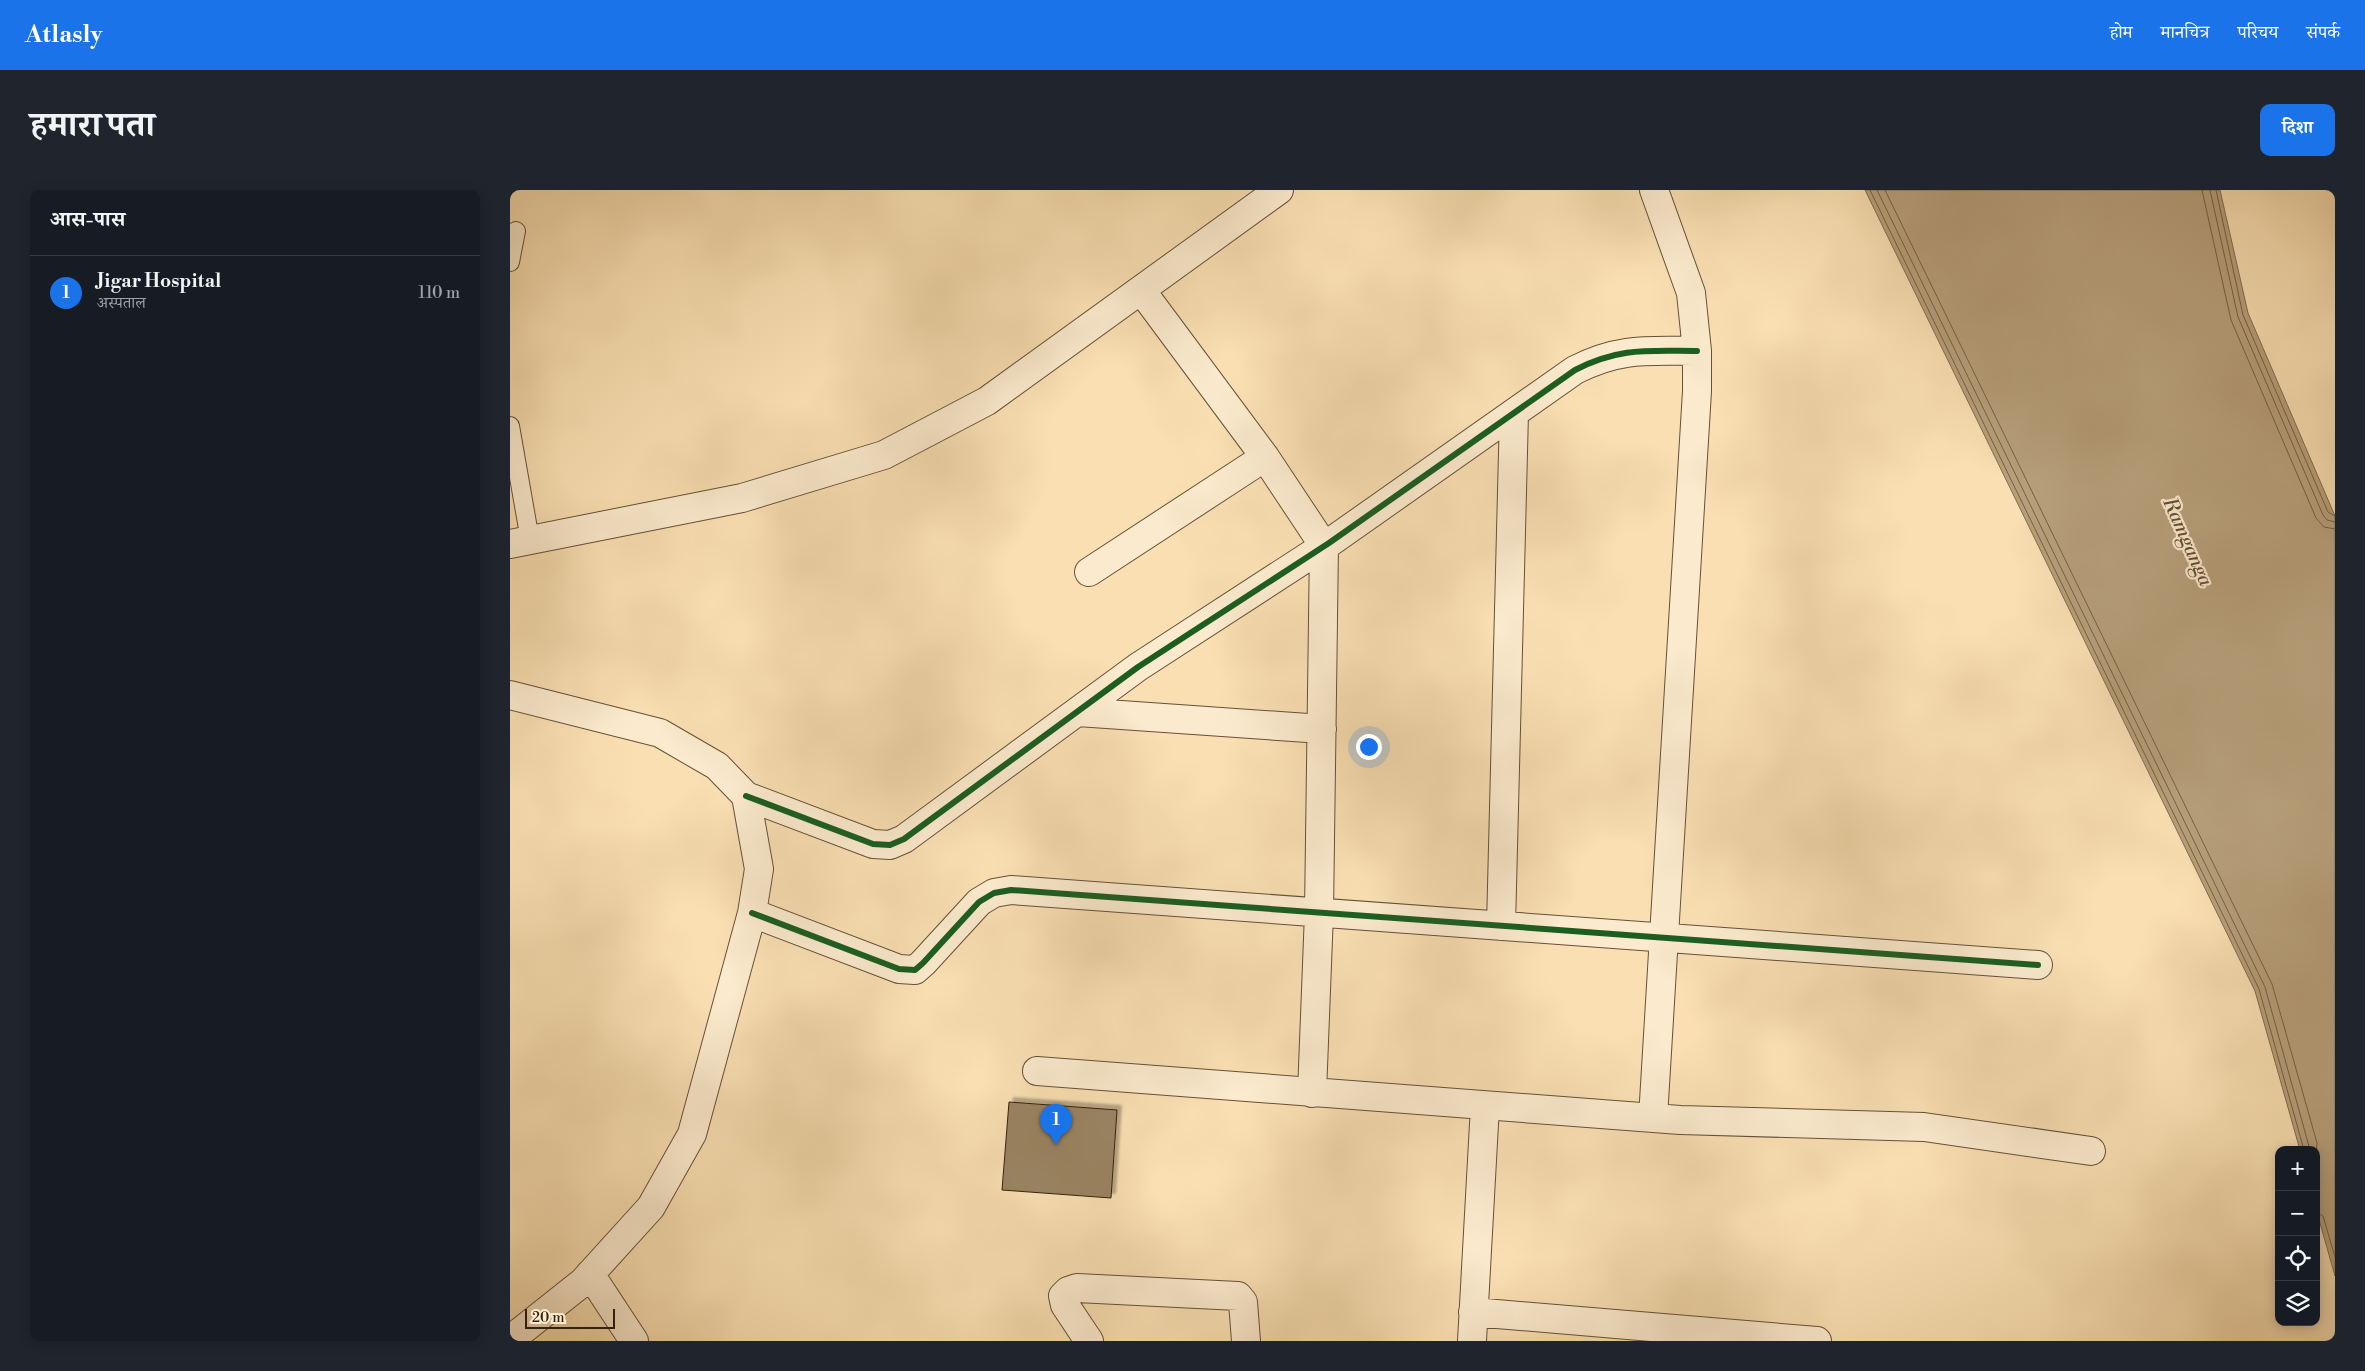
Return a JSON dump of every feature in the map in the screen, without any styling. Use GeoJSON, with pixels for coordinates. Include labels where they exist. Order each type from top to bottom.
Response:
{"type":"FeatureCollection","features":[{"type":"Feature","properties":{"kind":"street"},"geometry":{"type":"LineString","coordinates":[[520,542],[742,498],[884,455],[987,401],[1279,190]]}},
{"type":"Feature","properties":{"kind":"street"},"geometry":{"type":"LineString","coordinates":[[1654,190],[1692,293],[1697,351],[1697,391],[1654,1118]]}},
{"type":"Feature","properties":{"kind":"street"},"geometry":{"type":"LineString","coordinates":[[1141,290],[1265,457],[1324,546],[1319,913],[1312,1093]]}},
{"type":"Feature","properties":{"kind":"street"},"geometry":{"type":"LineString","coordinates":[[510,695],[660,733],[717,766],[746,796],[873,844],[890,846],[904,839],[1138,667],[1324,546],[1575,370],[1598,359],[1625,352],[1697,351]]}},
{"type":"Feature","properties":{"kind":"street"},"geometry":{"type":"LineString","coordinates":[[1501,926],[1514,414]]}},
{"type":"Feature","properties":{"kind":"street"},"geometry":{"type":"LineString","coordinates":[[1089,572],[1265,457]]}},
{"type":"Feature","properties":{"kind":"street"},"geometry":{"type":"LineString","coordinates":[[1078,712],[1322,729]]}},
{"type":"Feature","properties":{"kind":"street"},"geometry":{"type":"LineString","coordinates":[[510,1340],[590,1274],[651,1207],[692,1134],[752,914],[758,869],[746,796]]}},
{"type":"Feature","properties":{"kind":"street"},"geometry":{"type":"LineString","coordinates":[[752,914],[899,969],[915,970],[979,902],[994,893],[1011,890],[2038,965]]}},
{"type":"Feature","properties":{"kind":"street"},"geometry":{"type":"LineString","coordinates":[[1036,1071],[1654,1118],[1924,1127],[2091,1151]]}},
{"type":"Feature","properties":{"kind":"street"},"geometry":{"type":"LineString","coordinates":[[1472,1341],[1485,1106]]}},
{"type":"Feature","properties":{"kind":"street"},"geometry":{"type":"LineString","coordinates":[[590,1274],[634,1341]]}},
{"type":"Feature","properties":{"kind":"street"},"geometry":{"type":"LineString","coordinates":[[1090,1341],[1065,1305],[1063,1296],[1068,1291],[1077,1288],[1238,1296],[1243,1302],[1246,1341]]}},
{"type":"Feature","properties":{"kind":"street"},"geometry":{"type":"LineString","coordinates":[[1473,1312],[1696,1336],[1817,1341]]}},
{"type":"Feature","properties":{"kind":"lane"},"geometry":{"type":"LineString","coordinates":[[510,262],[516,231]]}},
{"type":"Feature","properties":{"kind":"lane"},"geometry":{"type":"LineString","coordinates":[[510,426],[520,542]]}},
{"type":"Feature","properties":{"kind":"water","name":"Ramganga"},"geometry":{"type":"Polygon","coordinates":[[[1865,190],[2220,190],[2248,313],[2335,516],[2335,1276],[2320,1223],[2320,1146],[2299,1146],[2255,991],[1865,190]]]}},
{"type":"Feature","properties":{"kind":"building"},"geometry":{"type":"Polygon","coordinates":[[[1009,1102],[1117,1110],[1111,1198],[1002,1190],[1009,1102]]]}},
{"type":"Feature","properties":{"kind":"cycle path"},"geometry":{"type":"LineString","coordinates":[[746,796],[873,844],[890,845],[904,839],[1138,667],[1329,543],[1575,370],[1606,357],[1620,354],[1649,351],[1697,351]]}},
{"type":"Feature","properties":{"kind":"cycle path"},"geometry":{"type":"LineString","coordinates":[[752,913],[899,969],[915,970],[979,902],[994,893],[1011,890],[2038,965]]}},
{"type":"Feature","properties":{"kind":"place","name":"Jigar Hospital"},"geometry":{"type":"Point","coordinates":[1056,1145]}}]}
